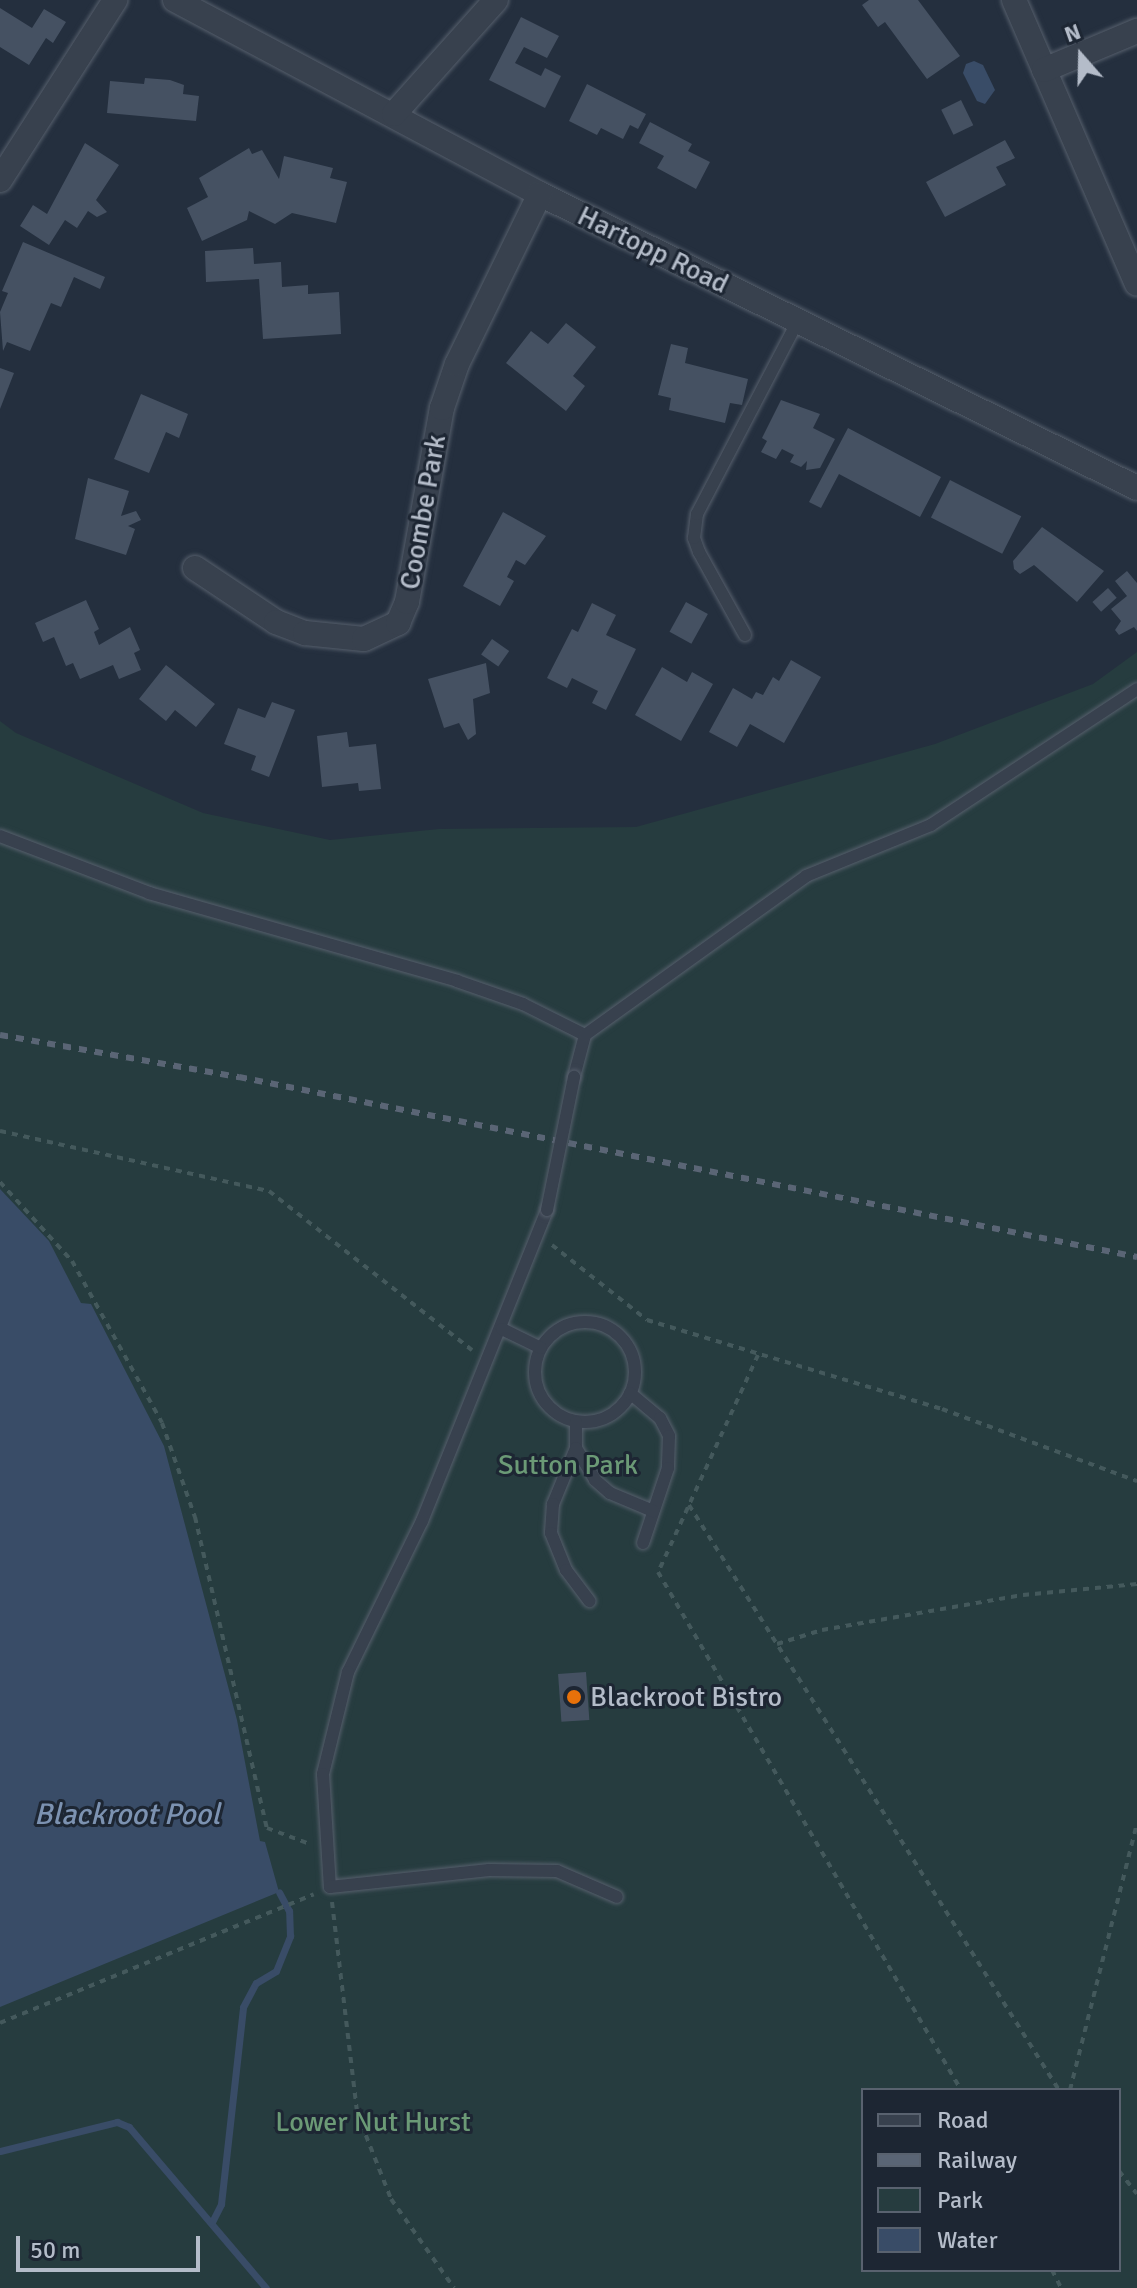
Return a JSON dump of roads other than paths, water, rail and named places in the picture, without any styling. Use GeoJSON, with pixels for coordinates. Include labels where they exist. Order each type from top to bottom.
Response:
{"type":"FeatureCollection","features":[{"type":"Feature","properties":{"kind":"street"},"geometry":{"type":"LineString","coordinates":[[2,171],[115,0]]}},
{"type":"Feature","properties":{"kind":"street","name":"Hartopp Road"},"geometry":{"type":"LineString","coordinates":[[175,0],[540,194],[1137,488]]}},
{"type":"Feature","properties":{"kind":"street"},"geometry":{"type":"LineString","coordinates":[[394,114],[496,0]]}},
{"type":"Feature","properties":{"kind":"street"},"geometry":{"type":"LineString","coordinates":[[1014,0],[1137,284]]}},
{"type":"Feature","properties":{"kind":"street"},"geometry":{"type":"LineString","coordinates":[[1044,70],[1137,31]]}},
{"type":"Feature","properties":{"kind":"street","name":"Coombe Park"},"geometry":{"type":"LineString","coordinates":[[195,568],[276,622],[305,633],[364,639],[398,623],[407,602],[447,393],[540,194]]}},
{"type":"Feature","properties":{"kind":"lane"},"geometry":{"type":"LineString","coordinates":[[745,635],[699,552],[694,538],[697,514],[798,321]]}},
{"type":"Feature","properties":{"kind":"lane"},"geometry":{"type":"LineString","coordinates":[[617,1897],[557,1871],[489,1870],[330,1887],[323,1774],[348,1672],[422,1521],[489,1364],[547,1210],[585,1035],[806,876],[931,825],[1137,689]]}},
{"type":"Feature","properties":{"kind":"lane"},"geometry":{"type":"LineString","coordinates":[[0,836],[149,893],[457,981],[523,1004],[585,1035]]}},
{"type":"Feature","properties":{"kind":"lane"},"geometry":{"type":"LineString","coordinates":[[583,1323],[607,1329],[626,1345],[633,1360],[630,1393],[607,1417],[576,1422],[549,1407],[540,1394],[535,1379],[541,1348],[566,1326],[583,1323]]}},
{"type":"Feature","properties":{"kind":"lane"},"geometry":{"type":"LineString","coordinates":[[502,1329],[541,1348]]}},
{"type":"Feature","properties":{"kind":"lane"},"geometry":{"type":"LineString","coordinates":[[630,1393],[660,1418],[669,1436],[668,1468],[643,1543]]}},
{"type":"Feature","properties":{"kind":"lane"},"geometry":{"type":"LineString","coordinates":[[576,1422],[576,1448],[553,1504],[551,1533],[566,1570],[589,1601]]}},
{"type":"Feature","properties":{"kind":"lane"},"geometry":{"type":"LineString","coordinates":[[576,1448],[595,1480],[610,1493],[653,1511]]}},
{"type":"Feature","properties":{"kind":"water"},"geometry":{"type":"Polygon","coordinates":[[[974,61],[983,65],[995,90],[985,104],[977,101],[963,73],[966,64],[974,61]]]}},
{"type":"Feature","properties":{"kind":"water","name":"Blackroot Pool"},"geometry":{"type":"Polygon","coordinates":[[[0,1189],[49,1241],[81,1303],[91,1304],[164,1446],[237,1720],[260,1841],[265,1842],[279,1892],[0,2007],[0,1189]]]}},
{"type":"Feature","properties":{"kind":"waterway"},"geometry":{"type":"LineString","coordinates":[[212,2222],[221,2204],[243,2007],[256,1983],[276,1971],[290,1936],[289,1911],[279,1892]]}},
{"type":"Feature","properties":{"kind":"waterway"},"geometry":{"type":"LineString","coordinates":[[0,2151],[117,2122],[129,2127],[266,2288]]}},
{"type":"Feature","properties":{"kind":"railway"},"geometry":{"type":"LineString","coordinates":[[0,1035],[239,1077],[1137,1257]]}},
{"type":"Feature","properties":{"kind":"place","name":"Blackroot Bistro"},"geometry":{"type":"Point","coordinates":[574,1697]}},
{"type":"Feature","properties":{"kind":"park label","name":"Sutton Park"},"geometry":{"type":"Point","coordinates":[568,1465]}},
{"type":"Feature","properties":{"kind":"park label","name":"Lower Nut Hurst"},"geometry":{"type":"Point","coordinates":[373,2122]}}]}
